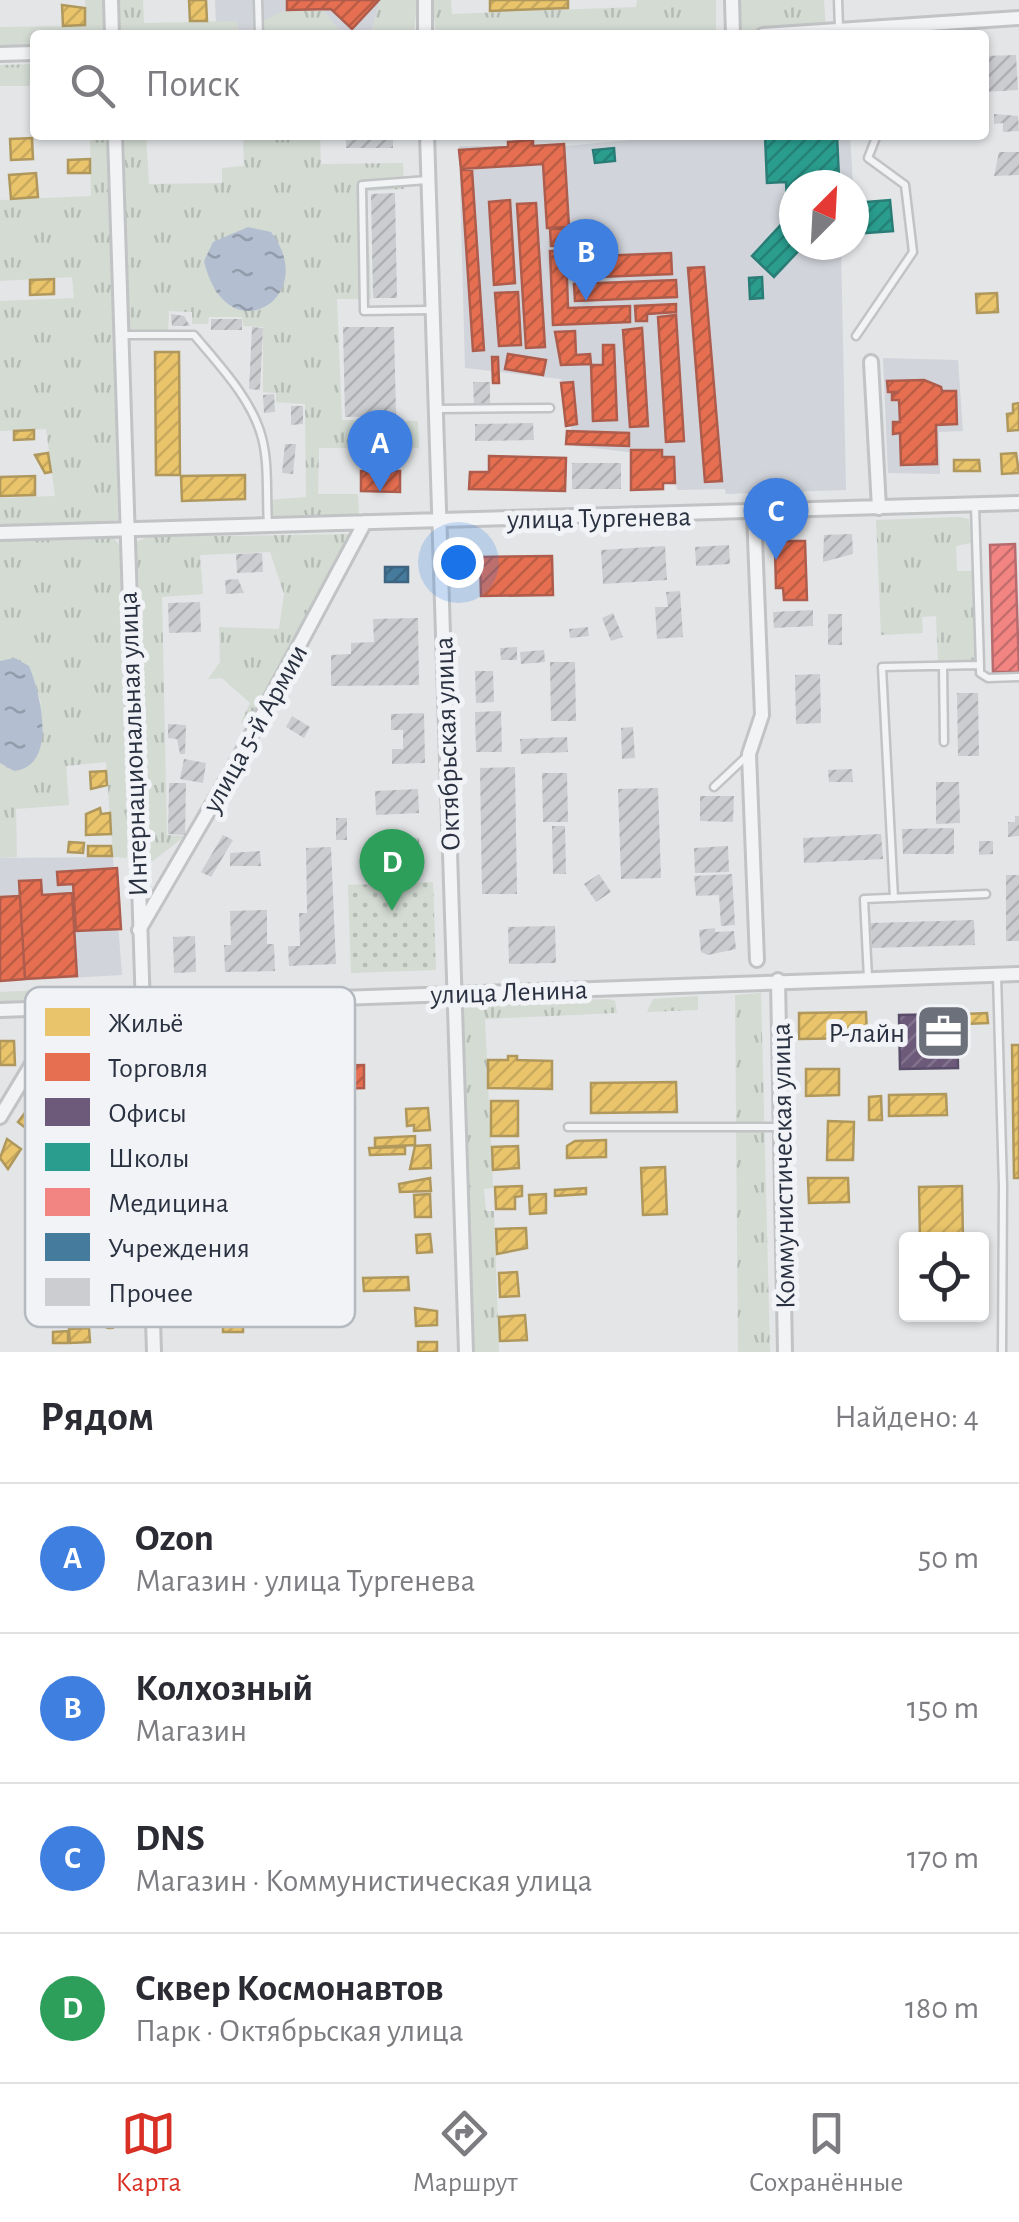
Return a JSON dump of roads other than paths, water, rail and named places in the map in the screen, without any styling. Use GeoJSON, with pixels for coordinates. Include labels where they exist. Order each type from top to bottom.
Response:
{"type":"FeatureCollection","features":[{"type":"Feature","properties":{"kind":"street"},"geometry":{"type":"LineString","coordinates":[[111,0],[112,30]]}},
{"type":"Feature","properties":{"kind":"street"},"geometry":{"type":"LineString","coordinates":[[425,0],[425,30]]}},
{"type":"Feature","properties":{"kind":"street"},"geometry":{"type":"LineString","coordinates":[[732,0],[733,30]]}},
{"type":"Feature","properties":{"kind":"street"},"geometry":{"type":"LineString","coordinates":[[890,30],[1019,18]]}},
{"type":"Feature","properties":{"kind":"street"},"geometry":{"type":"LineString","coordinates":[[0,54],[30,53]]}},
{"type":"Feature","properties":{"kind":"street","name":"Интернациональная улица"},"geometry":{"type":"LineString","coordinates":[[115,140],[137,932],[142,987]]}},
{"type":"Feature","properties":{"kind":"street","name":"Октябрьская улица"},"geometry":{"type":"LineString","coordinates":[[427,140],[466,1352]]}},
{"type":"Feature","properties":{"kind":"street"},"geometry":{"type":"LineString","coordinates":[[871,362],[879,508]]}},
{"type":"Feature","properties":{"kind":"street","name":"улица Тургенева"},"geometry":{"type":"LineString","coordinates":[[0,533],[1019,503]]}},
{"type":"Feature","properties":{"kind":"street"},"geometry":{"type":"LineString","coordinates":[[754,513],[762,715],[749,754],[757,960]]}},
{"type":"Feature","properties":{"kind":"street","name":"улица 5-й Армии"},"geometry":{"type":"LineString","coordinates":[[137,932],[233,769],[365,522]]}},
{"type":"Feature","properties":{"kind":"street","name":"улица Ленина"},"geometry":{"type":"LineString","coordinates":[[355,998],[1019,974]]}},
{"type":"Feature","properties":{"kind":"street","name":"Коммунистическая улица"},"geometry":{"type":"LineString","coordinates":[[778,980],[785,1352]]}},
{"type":"Feature","properties":{"kind":"street","name":"улица Ленина"},"geometry":{"type":"LineString","coordinates":[[0,1010],[25,1009]]}},
{"type":"Feature","properties":{"kind":"street"},"geometry":{"type":"LineString","coordinates":[[0,1117],[25,1076]]}},
{"type":"Feature","properties":{"kind":"street","name":"Интернациональная улица"},"geometry":{"type":"LineString","coordinates":[[153,1327],[154,1352]]}},
{"type":"Feature","properties":{"kind":"lane"},"geometry":{"type":"LineString","coordinates":[[258,0],[259,30]]}},
{"type":"Feature","properties":{"kind":"lane"},"geometry":{"type":"LineString","coordinates":[[838,0],[839,30]]}},
{"type":"Feature","properties":{"kind":"lane"},"geometry":{"type":"LineString","coordinates":[[856,336],[913,252],[905,184],[868,158],[875,140]]}},
{"type":"Feature","properties":{"kind":"lane"},"geometry":{"type":"LineString","coordinates":[[428,180],[362,185],[364,312],[432,310]]}},
{"type":"Feature","properties":{"kind":"lane"},"geometry":{"type":"LineString","coordinates":[[120,336],[194,335],[225,373],[252,411],[263,440],[268,525]]}},
{"type":"Feature","properties":{"kind":"lane"},"geometry":{"type":"LineString","coordinates":[[435,409],[550,408]]}},
{"type":"Feature","properties":{"kind":"lane"},"geometry":{"type":"LineString","coordinates":[[975,504],[980,674],[988,678],[1019,677]]}},
{"type":"Feature","properties":{"kind":"lane"},"geometry":{"type":"LineString","coordinates":[[894,898],[882,667],[980,665]]}},
{"type":"Feature","properties":{"kind":"lane"},"geometry":{"type":"LineString","coordinates":[[943,666],[944,742]]}},
{"type":"Feature","properties":{"kind":"lane"},"geometry":{"type":"LineString","coordinates":[[714,787],[749,754]]}},
{"type":"Feature","properties":{"kind":"lane"},"geometry":{"type":"LineString","coordinates":[[868,978],[864,900],[986,894]]}},
{"type":"Feature","properties":{"kind":"lane"},"geometry":{"type":"LineString","coordinates":[[997,974],[1004,1188],[1002,1352]]}},
{"type":"Feature","properties":{"kind":"lane"},"geometry":{"type":"LineString","coordinates":[[568,1127],[781,1127]]}},
{"type":"Feature","properties":{"kind":"water"},"geometry":{"type":"Polygon","coordinates":[[[248,227],[271,232],[284,256],[285,278],[278,295],[265,307],[248,311],[231,306],[215,290],[204,261],[213,242],[248,227]]]}},
{"type":"Feature","properties":{"kind":"water"},"geometry":{"type":"Polygon","coordinates":[[[15,658],[29,666],[38,693],[42,726],[37,756],[28,766],[14,771],[0,763],[0,661],[15,658]]]}},
{"type":"Feature","properties":{"kind":"place","name":"Колхозный"},"geometry":{"type":"Point","coordinates":[586,301]}},
{"type":"Feature","properties":{"kind":"place","name":"Ozon"},"geometry":{"type":"Point","coordinates":[380,492]}},
{"type":"Feature","properties":{"kind":"place","name":"DNS"},"geometry":{"type":"Point","coordinates":[776,560]}},
{"type":"Feature","properties":{"kind":"place","name":"Сквер Космонавтов"},"geometry":{"type":"Point","coordinates":[392,911]}},
{"type":"Feature","properties":{"kind":"place","name":"Р-лайн"},"geometry":{"type":"Point","coordinates":[944,1032]}}]}
